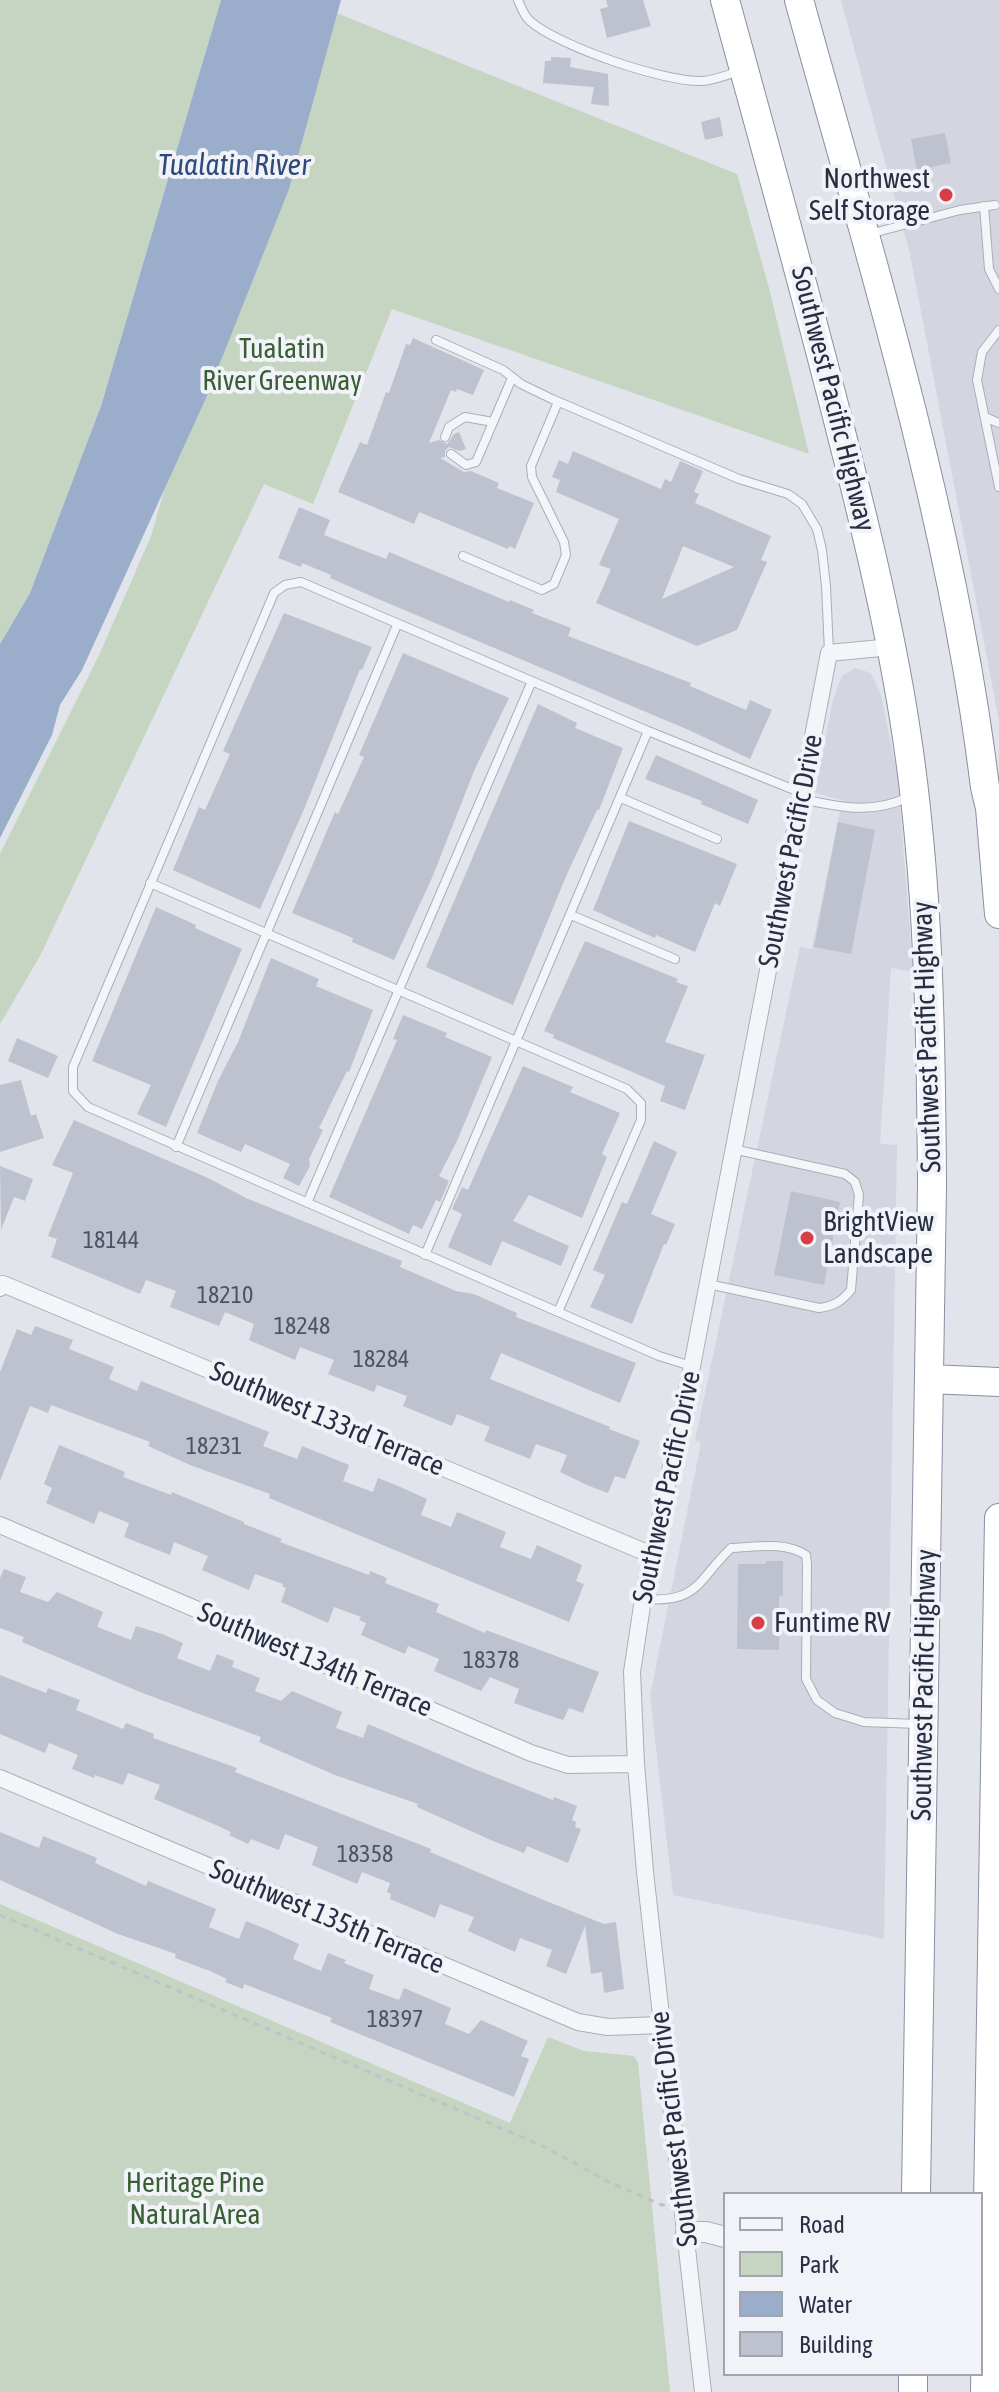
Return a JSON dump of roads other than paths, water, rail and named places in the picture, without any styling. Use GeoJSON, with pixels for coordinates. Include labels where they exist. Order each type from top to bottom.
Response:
{"type":"FeatureCollection","features":[{"type":"Feature","properties":{"kind":"highway","name":"Southwest Pacific Highway"},"geometry":{"type":"LineString","coordinates":[[725,0],[843,436],[873,559],[915,794],[932,1045],[916,2192]]}},
{"type":"Feature","properties":{"kind":"highway"},"geometry":{"type":"LineString","coordinates":[[799,0],[941,532],[963,639],[990,808],[999,910]]}},
{"type":"Feature","properties":{"kind":"highway"},"geometry":{"type":"LineString","coordinates":[[981,753],[999,781]]}},
{"type":"Feature","properties":{"kind":"highway"},"geometry":{"type":"LineString","coordinates":[[929,1379],[999,1382]]}},
{"type":"Feature","properties":{"kind":"highway"},"geometry":{"type":"LineString","coordinates":[[985,2392],[989,2305],[999,1518]]}},
{"type":"Feature","properties":{"kind":"street"},"geometry":{"type":"LineString","coordinates":[[829,653],[891,647]]}},
{"type":"Feature","properties":{"kind":"street","name":"Southwest Pacific Drive"},"geometry":{"type":"LineString","coordinates":[[703,2392],[661,2025],[636,1764],[632,1672],[643,1599],[692,1366],[829,653]]}},
{"type":"Feature","properties":{"kind":"street","name":"Southwest 133rd Terrace"},"geometry":{"type":"LineString","coordinates":[[1,1286],[652,1555]]}},
{"type":"Feature","properties":{"kind":"street","name":"Southwest 134th Terrace"},"geometry":{"type":"LineString","coordinates":[[0,1525],[531,1753],[568,1765],[636,1764]]}},
{"type":"Feature","properties":{"kind":"street","name":"Southwest 135th Terrace"},"geometry":{"type":"LineString","coordinates":[[0,1778],[578,2022],[608,2027],[661,2025]]}},
{"type":"Feature","properties":{"kind":"street"},"geometry":{"type":"LineString","coordinates":[[686,2232],[706,2232],[723,2236]]}},
{"type":"Feature","properties":{"kind":"lane"},"geometry":{"type":"LineString","coordinates":[[518,0],[527,20],[556,39],[649,73],[706,81],[744,70]]}},
{"type":"Feature","properties":{"kind":"lane"},"geometry":{"type":"LineString","coordinates":[[864,235],[995,205]]}},
{"type":"Feature","properties":{"kind":"lane"},"geometry":{"type":"LineString","coordinates":[[984,206],[989,269],[999,289]]}},
{"type":"Feature","properties":{"kind":"lane"},"geometry":{"type":"LineString","coordinates":[[999,330],[982,352],[977,380],[999,487]]}},
{"type":"Feature","properties":{"kind":"lane"},"geometry":{"type":"LineString","coordinates":[[436,340],[503,370],[521,384],[558,402],[727,475],[788,494],[802,504],[817,529],[822,550],[829,653]]}},
{"type":"Feature","properties":{"kind":"lane"},"geometry":{"type":"LineString","coordinates":[[451,454],[466,465],[476,462],[512,378]]}},
{"type":"Feature","properties":{"kind":"lane"},"geometry":{"type":"LineString","coordinates":[[463,556],[542,590],[554,584],[566,555],[564,542],[532,477],[531,466],[558,402]]}},
{"type":"Feature","properties":{"kind":"lane"},"geometry":{"type":"LineString","coordinates":[[445,437],[449,427],[465,417],[493,422]]}},
{"type":"Feature","properties":{"kind":"lane"},"geometry":{"type":"LineString","coordinates":[[985,417],[999,423]]}},
{"type":"Feature","properties":{"kind":"lane"},"geometry":{"type":"LineString","coordinates":[[692,1366],[659,1356],[88,1107],[73,1091],[73,1067],[274,593],[285,585],[301,582],[801,796],[857,810],[892,804],[915,794]]}},
{"type":"Feature","properties":{"kind":"lane"},"geometry":{"type":"LineString","coordinates":[[176,1147],[397,625]]}},
{"type":"Feature","properties":{"kind":"lane"},"geometry":{"type":"LineString","coordinates":[[307,1203],[532,681]]}},
{"type":"Feature","properties":{"kind":"lane"},"geometry":{"type":"LineString","coordinates":[[425,1255],[648,731]]}},
{"type":"Feature","properties":{"kind":"lane"},"geometry":{"type":"LineString","coordinates":[[621,798],[717,839]]}},
{"type":"Feature","properties":{"kind":"lane"},"geometry":{"type":"LineString","coordinates":[[150,883],[627,1089],[641,1103],[641,1120],[558,1312]]}},
{"type":"Feature","properties":{"kind":"lane"},"geometry":{"type":"LineString","coordinates":[[571,915],[675,959]]}},
{"type":"Feature","properties":{"kind":"lane"},"geometry":{"type":"LineString","coordinates":[[707,1284],[819,1308],[832,1307],[851,1290],[859,1195],[855,1182],[845,1174],[733,1149]]}},
{"type":"Feature","properties":{"kind":"lane"},"geometry":{"type":"LineString","coordinates":[[643,1599],[680,1599],[731,1548],[783,1545],[797,1550],[806,1555],[806,1679],[817,1700],[835,1713],[864,1722],[924,1725]]}},
{"type":"Feature","properties":{"kind":"water","name":"Tualatin River"},"geometry":{"type":"Polygon","coordinates":[[[221,0],[341,0],[289,189],[206,398],[82,670],[60,705],[52,735],[0,838],[0,644],[30,593],[101,406],[221,0]]]}},
{"type":"Feature","properties":{"kind":"place","name":"Northwest Self Storage"},"geometry":{"type":"Point","coordinates":[946,195]}},
{"type":"Feature","properties":{"kind":"place","name":"BrightView Landscape"},"geometry":{"type":"Point","coordinates":[807,1238]}},
{"type":"Feature","properties":{"kind":"place","name":"Funtime RV"},"geometry":{"type":"Point","coordinates":[758,1623]}},
{"type":"Feature","properties":{"kind":"park label","name":"Tualatin River Greenway"},"geometry":{"type":"Point","coordinates":[282,365]}},
{"type":"Feature","properties":{"kind":"park label","name":"Heritage Pine Natural Area"},"geometry":{"type":"Point","coordinates":[195,2199]}}]}
